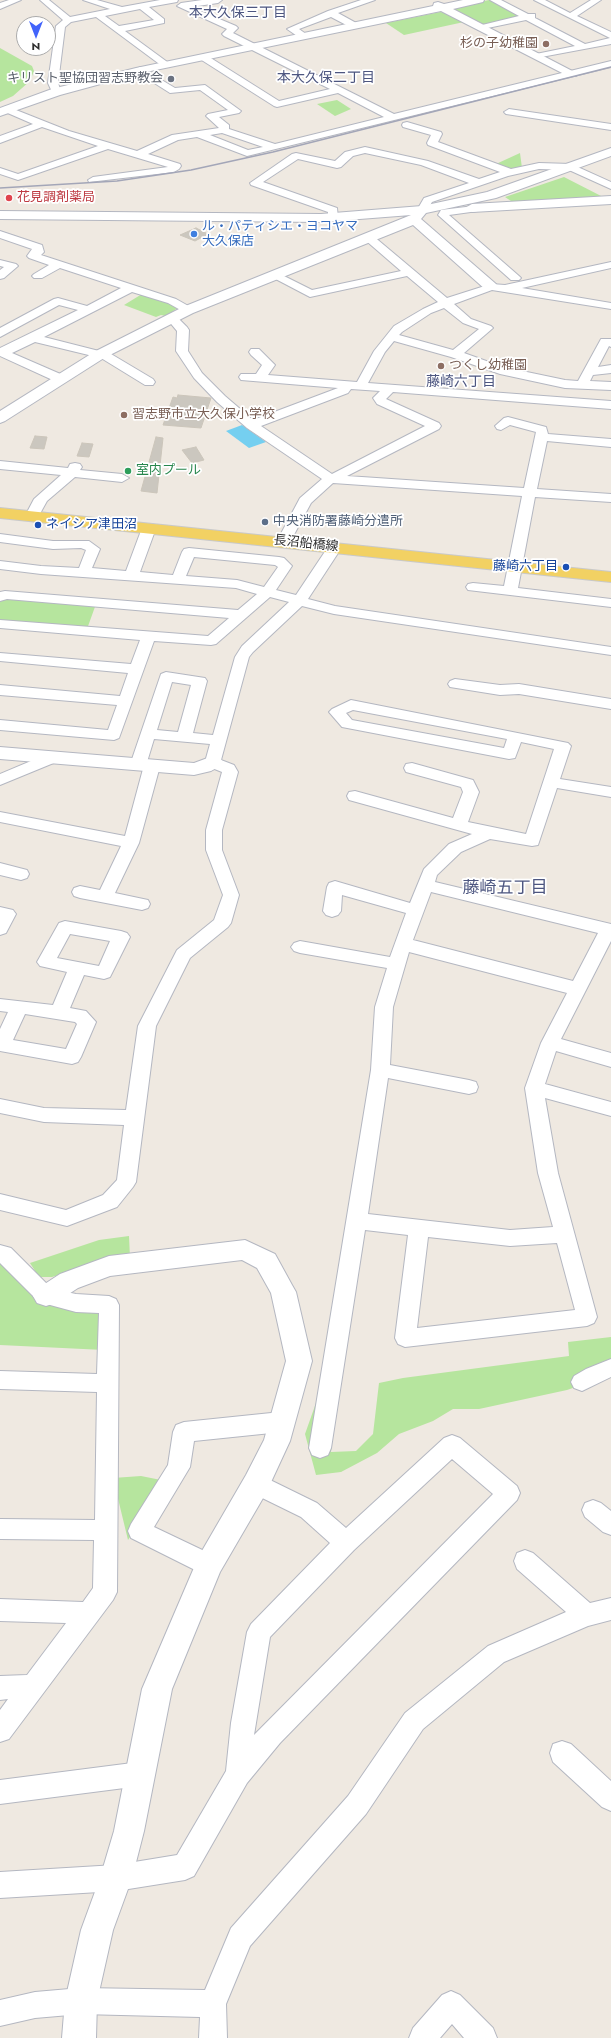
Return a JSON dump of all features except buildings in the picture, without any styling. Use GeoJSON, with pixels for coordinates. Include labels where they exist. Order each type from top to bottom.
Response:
{"type":"FeatureCollection","features":[{"type":"Feature","properties":{"kind":"main road","name":"長沼船橋線"},"geometry":{"type":"LineString","coordinates":[[0,513],[611,577]]}},
{"type":"Feature","properties":{"kind":"street"},"geometry":{"type":"LineString","coordinates":[[0,6],[17,0]]}},
{"type":"Feature","properties":{"kind":"street"},"geometry":{"type":"LineString","coordinates":[[47,2],[59,0]]}},
{"type":"Feature","properties":{"kind":"street"},"geometry":{"type":"LineString","coordinates":[[87,0],[122,10]]}},
{"type":"Feature","properties":{"kind":"street"},"geometry":{"type":"LineString","coordinates":[[56,92],[53,83],[61,26],[68,20],[174,0]]}},
{"type":"Feature","properties":{"kind":"street"},"geometry":{"type":"LineString","coordinates":[[218,0],[181,6],[234,28],[227,34],[394,118]]}},
{"type":"Feature","properties":{"kind":"street"},"geometry":{"type":"LineString","coordinates":[[303,36],[292,28],[371,0]]}},
{"type":"Feature","properties":{"kind":"street"},"geometry":{"type":"LineString","coordinates":[[427,0],[572,74]]}},
{"type":"Feature","properties":{"kind":"street"},"geometry":{"type":"LineString","coordinates":[[3,111],[56,92],[165,64],[479,0]]}},
{"type":"Feature","properties":{"kind":"street"},"geometry":{"type":"LineString","coordinates":[[494,0],[585,47]]}},
{"type":"Feature","properties":{"kind":"street"},"geometry":{"type":"LineString","coordinates":[[538,0],[611,36]]}},
{"type":"Feature","properties":{"kind":"street"},"geometry":{"type":"LineString","coordinates":[[571,16],[597,0]]}},
{"type":"Feature","properties":{"kind":"street"},"geometry":{"type":"LineString","coordinates":[[47,2],[68,20]]}},
{"type":"Feature","properties":{"kind":"street"},"geometry":{"type":"LineString","coordinates":[[120,29],[161,21],[142,6]]}},
{"type":"Feature","properties":{"kind":"street"},"geometry":{"type":"LineString","coordinates":[[481,28],[559,10]]}},
{"type":"Feature","properties":{"kind":"street"},"geometry":{"type":"LineString","coordinates":[[331,13],[355,26]]}},
{"type":"Feature","properties":{"kind":"street"},"geometry":{"type":"LineString","coordinates":[[98,15],[120,29],[136,43],[135,44],[165,64]]}},
{"type":"Feature","properties":{"kind":"street"},"geometry":{"type":"LineString","coordinates":[[596,28],[606,22]]}},
{"type":"Feature","properties":{"kind":"street"},"geometry":{"type":"LineString","coordinates":[[539,56],[611,41]]}},
{"type":"Feature","properties":{"kind":"street"},"geometry":{"type":"LineString","coordinates":[[204,57],[277,104],[340,90]]}},
{"type":"Feature","properties":{"kind":"street"},"geometry":{"type":"LineString","coordinates":[[198,134],[247,153],[611,64]]}},
{"type":"Feature","properties":{"kind":"street"},"geometry":{"type":"LineString","coordinates":[[140,70],[173,91],[202,87],[236,111],[211,116],[225,127],[223,130]]}},
{"type":"Feature","properties":{"kind":"street"},"geometry":{"type":"LineString","coordinates":[[3,111],[107,146],[140,154],[176,166],[174,169],[93,180]]}},
{"type":"Feature","properties":{"kind":"street"},"geometry":{"type":"LineString","coordinates":[[510,112],[611,127]]}},
{"type":"Feature","properties":{"kind":"street"},"geometry":{"type":"LineString","coordinates":[[0,140],[41,124]]}},
{"type":"Feature","properties":{"kind":"street"},"geometry":{"type":"LineString","coordinates":[[407,125],[437,134],[432,143],[511,173]]}},
{"type":"Feature","properties":{"kind":"street"},"geometry":{"type":"LineString","coordinates":[[140,154],[176,137],[223,130],[274,147]]}},
{"type":"Feature","properties":{"kind":"street"},"geometry":{"type":"LineString","coordinates":[[0,171],[18,177],[107,146]]}},
{"type":"Feature","properties":{"kind":"street"},"geometry":{"type":"LineString","coordinates":[[333,218],[333,210],[255,183],[277,170],[296,156],[337,165],[349,154],[366,150],[424,163],[479,183]]}},
{"type":"Feature","properties":{"kind":"street"},"geometry":{"type":"LineString","coordinates":[[515,278],[443,215],[445,212],[470,205],[508,189],[610,153]]}},
{"type":"Feature","properties":{"kind":"street"},"geometry":{"type":"LineString","coordinates":[[489,164],[504,157]]}},
{"type":"Feature","properties":{"kind":"street"},"geometry":{"type":"LineString","coordinates":[[0,418],[101,355],[188,310],[368,237],[418,215],[428,200],[511,173],[552,164],[571,167],[611,186]]}},
{"type":"Feature","properties":{"kind":"street"},"geometry":{"type":"LineString","coordinates":[[0,215],[333,218],[418,215],[470,205],[611,200]]}},
{"type":"Feature","properties":{"kind":"street"},"geometry":{"type":"LineString","coordinates":[[418,215],[498,288],[611,306]]}},
{"type":"Feature","properties":{"kind":"street"},"geometry":{"type":"LineString","coordinates":[[2,236],[38,247],[38,252],[33,256],[172,301],[188,310]]}},
{"type":"Feature","properties":{"kind":"street"},"geometry":{"type":"LineString","coordinates":[[368,237],[467,321],[487,328],[455,354]]}},
{"type":"Feature","properties":{"kind":"street"},"geometry":{"type":"LineString","coordinates":[[0,263],[12,266],[0,276]]}},
{"type":"Feature","properties":{"kind":"street"},"geometry":{"type":"LineString","coordinates":[[38,276],[58,264]]}},
{"type":"Feature","properties":{"kind":"street"},"geometry":{"type":"LineString","coordinates":[[361,385],[380,351],[402,325],[445,303],[498,288],[611,265]]}},
{"type":"Feature","properties":{"kind":"street"},"geometry":{"type":"LineString","coordinates":[[274,274],[310,294],[410,272]]}},
{"type":"Feature","properties":{"kind":"street"},"geometry":{"type":"LineString","coordinates":[[2,353],[35,338],[131,288]]}},
{"type":"Feature","properties":{"kind":"street"},"geometry":{"type":"LineString","coordinates":[[0,332],[58,301],[90,310]]}},
{"type":"Feature","properties":{"kind":"street"},"geometry":{"type":"LineString","coordinates":[[173,319],[183,330],[182,352],[198,375],[221,399],[251,425],[332,479],[349,482],[611,498]]}},
{"type":"Feature","properties":{"kind":"street"},"geometry":{"type":"LineString","coordinates":[[391,337],[455,354],[500,370],[565,384],[611,386]]}},
{"type":"Feature","properties":{"kind":"street"},"geometry":{"type":"LineString","coordinates":[[35,338],[101,355],[149,382]]}},
{"type":"Feature","properties":{"kind":"street"},"geometry":{"type":"LineString","coordinates":[[582,385],[605,342],[611,343]]}},
{"type":"Feature","properties":{"kind":"street"},"geometry":{"type":"LineString","coordinates":[[255,352],[269,366],[259,378]]}},
{"type":"Feature","properties":{"kind":"street"},"geometry":{"type":"LineString","coordinates":[[2,353],[61,379]]}},
{"type":"Feature","properties":{"kind":"street"},"geometry":{"type":"LineString","coordinates":[[589,372],[611,369]]}},
{"type":"Feature","properties":{"kind":"street"},"geometry":{"type":"LineString","coordinates":[[245,377],[611,405]]}},
{"type":"Feature","properties":{"kind":"street"},"geometry":{"type":"LineString","coordinates":[[251,425],[344,390],[348,384]]}},
{"type":"Feature","properties":{"kind":"street"},"geometry":{"type":"LineString","coordinates":[[284,542],[288,530],[305,500],[332,479],[435,426],[381,401],[380,398],[388,391],[388,387]]}},
{"type":"Feature","properties":{"kind":"street"},"geometry":{"type":"LineString","coordinates":[[501,426],[508,421],[542,430],[542,437],[528,493],[513,566],[510,591]]}},
{"type":"Feature","properties":{"kind":"street"},"geometry":{"type":"LineString","coordinates":[[542,437],[611,443]]}},
{"type":"Feature","properties":{"kind":"street"},"geometry":{"type":"LineString","coordinates":[[0,465],[74,468],[122,478]]}},
{"type":"Feature","properties":{"kind":"street"},"geometry":{"type":"LineString","coordinates":[[32,516],[41,499],[74,468]]}},
{"type":"Feature","properties":{"kind":"street"},"geometry":{"type":"LineString","coordinates":[[132,575],[149,528]]}},
{"type":"Feature","properties":{"kind":"street"},"geometry":{"type":"LineString","coordinates":[[0,538],[53,545],[84,544],[93,549],[84,572]]}},
{"type":"Feature","properties":{"kind":"street"},"geometry":{"type":"LineString","coordinates":[[0,753],[194,769],[204,767],[213,762],[242,657],[247,649],[299,601],[335,547]]}},
{"type":"Feature","properties":{"kind":"street"},"geometry":{"type":"LineString","coordinates":[[0,624],[210,641],[268,592],[285,566],[279,561],[189,552],[178,579]]}},
{"type":"Feature","properties":{"kind":"street"},"geometry":{"type":"LineString","coordinates":[[0,565],[41,570],[132,575],[237,584],[334,610],[611,651]]}},
{"type":"Feature","properties":{"kind":"street"},"geometry":{"type":"LineString","coordinates":[[473,587],[611,602]]}},
{"type":"Feature","properties":{"kind":"street"},"geometry":{"type":"LineString","coordinates":[[0,597],[5,595],[242,615]]}},
{"type":"Feature","properties":{"kind":"street"},"geometry":{"type":"LineString","coordinates":[[0,725],[114,735],[148,637]]}},
{"type":"Feature","properties":{"kind":"street"},"geometry":{"type":"LineString","coordinates":[[0,657],[137,669]]}},
{"type":"Feature","properties":{"kind":"street"},"geometry":{"type":"LineString","coordinates":[[105,897],[131,843],[145,765],[148,734],[166,677],[200,680],[184,737]]}},
{"type":"Feature","properties":{"kind":"street"},"geometry":{"type":"LineString","coordinates":[[455,684],[500,690],[519,689],[611,704]]}},
{"type":"Feature","properties":{"kind":"street"},"geometry":{"type":"LineString","coordinates":[[0,690],[126,701]]}},
{"type":"Feature","properties":{"kind":"street"},"geometry":{"type":"LineString","coordinates":[[355,796],[488,833],[532,841],[562,746],[516,736],[351,705],[338,712],[347,724],[509,754],[516,736]]}},
{"type":"Feature","properties":{"kind":"street"},"geometry":{"type":"LineString","coordinates":[[148,734],[219,740]]}},
{"type":"Feature","properties":{"kind":"street"},"geometry":{"type":"LineString","coordinates":[[0,780],[50,758]]}},
{"type":"Feature","properties":{"kind":"street"},"geometry":{"type":"LineString","coordinates":[[0,1202],[68,1218],[110,1201],[126,1182],[147,1026],[183,954],[222,923],[231,895],[214,850],[214,830],[230,772],[228,769],[213,762]]}},
{"type":"Feature","properties":{"kind":"street"},"geometry":{"type":"LineString","coordinates":[[412,768],[467,784],[471,792],[459,825]]}},
{"type":"Feature","properties":{"kind":"street"},"geometry":{"type":"LineString","coordinates":[[550,782],[611,792]]}},
{"type":"Feature","properties":{"kind":"street"},"geometry":{"type":"LineString","coordinates":[[0,817],[131,843]]}},
{"type":"Feature","properties":{"kind":"street"},"geometry":{"type":"LineString","coordinates":[[320,1448],[380,1070],[384,1007],[403,944],[430,873],[456,848],[488,833]]}},
{"type":"Feature","properties":{"kind":"street"},"geometry":{"type":"LineString","coordinates":[[0,869],[21,874]]}},
{"type":"Feature","properties":{"kind":"street"},"geometry":{"type":"LineString","coordinates":[[419,1229],[405,1338],[587,1317],[563,1234],[548,1173],[534,1088],[550,1043],[610,930],[425,885]]}},
{"type":"Feature","properties":{"kind":"street"},"geometry":{"type":"LineString","coordinates":[[332,911],[335,887],[416,910]]}},
{"type":"Feature","properties":{"kind":"street"},"geometry":{"type":"LineString","coordinates":[[80,892],[142,904]]}},
{"type":"Feature","properties":{"kind":"street"},"geometry":{"type":"LineString","coordinates":[[0,913],[7,914],[0,929]]}},
{"type":"Feature","properties":{"kind":"street"},"geometry":{"type":"LineString","coordinates":[[403,944],[578,989]]}},
{"type":"Feature","properties":{"kind":"street"},"geometry":{"type":"LineString","coordinates":[[300,947],[397,964]]}},
{"type":"Feature","properties":{"kind":"street"},"geometry":{"type":"LineString","coordinates":[[59,1012],[78,968]]}},
{"type":"Feature","properties":{"kind":"street"},"geometry":{"type":"LineString","coordinates":[[0,1005],[80,1016],[87,1022],[72,1057],[2,1045],[19,1008]]}},
{"type":"Feature","properties":{"kind":"street"},"geometry":{"type":"LineString","coordinates":[[550,1043],[611,1060]]}},
{"type":"Feature","properties":{"kind":"street"},"geometry":{"type":"LineString","coordinates":[[380,1070],[469,1087]]}},
{"type":"Feature","properties":{"kind":"street"},"geometry":{"type":"LineString","coordinates":[[534,1088],[611,1109]]}},
{"type":"Feature","properties":{"kind":"street"},"geometry":{"type":"LineString","coordinates":[[0,1106],[44,1115],[135,1118]]}},
{"type":"Feature","properties":{"kind":"street"},"geometry":{"type":"LineString","coordinates":[[357,1221],[510,1238],[563,1234]]}},
{"type":"Feature","properties":{"kind":"street"},"geometry":{"type":"LineString","coordinates":[[46,1296],[69,1281],[109,1266],[245,1250],[266,1261],[283,1292],[299,1361],[277,1441],[256,1484],[209,1565],[157,1689],[128,1831],[116,1878],[97,1930],[81,2001],[79,2038]]}},
{"type":"Feature","properties":{"kind":"street"},"geometry":{"type":"LineString","coordinates":[[0,1253],[4,1254],[27,1279],[46,1296],[76,1303],[109,1305],[105,1592],[0,1730]]}},
{"type":"Feature","properties":{"kind":"street"},"geometry":{"type":"LineString","coordinates":[[582,1382],[593,1375],[611,1368]]}},
{"type":"Feature","properties":{"kind":"street"},"geometry":{"type":"LineString","coordinates":[[0,1380],[108,1383]]}},
{"type":"Feature","properties":{"kind":"street"},"geometry":{"type":"LineString","coordinates":[[209,1565],[139,1531],[180,1467],[184,1432],[281,1422]]}},
{"type":"Feature","properties":{"kind":"street"},"geometry":{"type":"LineString","coordinates":[[0,1884],[116,1878],[185,1866],[238,1774],[271,1734],[509,1493],[452,1445],[346,1543],[259,1632],[243,1723],[238,1774]]}},
{"type":"Feature","properties":{"kind":"street"},"geometry":{"type":"LineString","coordinates":[[256,1484],[309,1510],[346,1543]]}},
{"type":"Feature","properties":{"kind":"street"},"geometry":{"type":"LineString","coordinates":[[593,1510],[611,1525]]}},
{"type":"Feature","properties":{"kind":"street"},"geometry":{"type":"LineString","coordinates":[[0,1529],[106,1530]]}},
{"type":"Feature","properties":{"kind":"street"},"geometry":{"type":"LineString","coordinates":[[525,1561],[586,1614]]}},
{"type":"Feature","properties":{"kind":"street"},"geometry":{"type":"LineString","coordinates":[[213,2038],[213,2004],[240,1937],[357,1805],[414,1721],[496,1654],[586,1614],[611,1608]]}},
{"type":"Feature","properties":{"kind":"street"},"geometry":{"type":"LineString","coordinates":[[0,1610],[88,1613]]}},
{"type":"Feature","properties":{"kind":"street"},"geometry":{"type":"LineString","coordinates":[[0,1688],[32,1686]]}},
{"type":"Feature","properties":{"kind":"street"},"geometry":{"type":"LineString","coordinates":[[562,1753],[611,1798]]}},
{"type":"Feature","properties":{"kind":"street"},"geometry":{"type":"LineString","coordinates":[[0,1792],[140,1774]]}},
{"type":"Feature","properties":{"kind":"street"},"geometry":{"type":"LineString","coordinates":[[0,2013],[35,2005],[81,2001],[213,2004]]}},
{"type":"Feature","properties":{"kind":"street"},"geometry":{"type":"LineString","coordinates":[[423,2038],[451,2004],[483,2038]]}},
{"type":"Feature","properties":{"kind":"green space"},"geometry":{"type":"Polygon","coordinates":[[[494,0],[523,15],[485,26],[453,10],[453,8],[494,0]]]}},
{"type":"Feature","properties":{"kind":"green space"},"geometry":{"type":"Polygon","coordinates":[[[440,12],[446,13],[464,22],[404,35],[386,23],[440,12]]]}},
{"type":"Feature","properties":{"kind":"green space"},"geometry":{"type":"Polygon","coordinates":[[[0,48],[32,66],[34,71],[30,81],[13,96],[0,102],[0,48]]]}},
{"type":"Feature","properties":{"kind":"green space"},"geometry":{"type":"Polygon","coordinates":[[[337,100],[351,109],[335,116],[317,104],[337,100]]]}},
{"type":"Feature","properties":{"kind":"green space"},"geometry":{"type":"Polygon","coordinates":[[[520,153],[522,168],[512,170],[496,164],[520,153]]]}},
{"type":"Feature","properties":{"kind":"green space"},"geometry":{"type":"Polygon","coordinates":[[[564,177],[605,198],[514,203],[505,197],[564,177]]]}},
{"type":"Feature","properties":{"kind":"green space"},"geometry":{"type":"Polygon","coordinates":[[[142,294],[179,307],[166,316],[161,315],[156,317],[124,305],[142,294]]]}},
{"type":"Feature","properties":{"kind":"green space"},"geometry":{"type":"Polygon","coordinates":[[[5,597],[96,604],[87,629],[0,624],[0,599],[5,597]]]}},
{"type":"Feature","properties":{"kind":"green space"},"geometry":{"type":"Polygon","coordinates":[[[129,1236],[130,1258],[81,1268],[52,1277],[39,1277],[30,1263],[99,1240],[129,1236]]]}},
{"type":"Feature","properties":{"kind":"green space"},"geometry":{"type":"Polygon","coordinates":[[[0,1259],[43,1305],[97,1310],[104,1316],[104,1350],[0,1345],[0,1259]]]}},
{"type":"Feature","properties":{"kind":"green space"},"geometry":{"type":"Polygon","coordinates":[[[611,1337],[611,1375],[567,1390],[479,1409],[453,1409],[433,1421],[399,1434],[377,1453],[341,1472],[316,1475],[305,1434],[322,1386],[338,1387],[331,1452],[356,1451],[373,1434],[379,1383],[403,1378],[569,1356],[568,1342],[611,1337]]]}},
{"type":"Feature","properties":{"kind":"green space"},"geometry":{"type":"Polygon","coordinates":[[[141,1476],[166,1481],[128,1540],[113,1478],[141,1476]]]}},
{"type":"Feature","properties":{"kind":"water"},"geometry":{"type":"Polygon","coordinates":[[[242,425],[266,442],[249,448],[226,431],[242,425]]]}},
{"type":"Feature","properties":{"kind":"railway"},"geometry":{"type":"LineString","coordinates":[[0,188],[117,181],[191,170],[273,152],[611,67]]}},
{"type":"Feature","properties":{"kind":"place","name":"杉の子幼稚園"},"geometry":{"type":"Point","coordinates":[546,44]}},
{"type":"Feature","properties":{"kind":"place","name":"キリスト聖協団習志野教会"},"geometry":{"type":"Point","coordinates":[171,79]}},
{"type":"Feature","properties":{"kind":"place","name":"花見調剤薬局"},"geometry":{"type":"Point","coordinates":[9,198]}},
{"type":"Feature","properties":{"kind":"place","name":"ル・パティシエ・ヨコヤマ 大久保店"},"geometry":{"type":"Point","coordinates":[194,234]}},
{"type":"Feature","properties":{"kind":"place","name":"つくし幼稚園"},"geometry":{"type":"Point","coordinates":[441,366]}},
{"type":"Feature","properties":{"kind":"place","name":"習志野市立大久保小学校"},"geometry":{"type":"Point","coordinates":[124,415]}},
{"type":"Feature","properties":{"kind":"place","name":"室内プール"},"geometry":{"type":"Point","coordinates":[128,471]}},
{"type":"Feature","properties":{"kind":"place","name":"中央消防署藤崎分遣所"},"geometry":{"type":"Point","coordinates":[265,522]}},
{"type":"Feature","properties":{"kind":"place","name":"ネイシア津田沼"},"geometry":{"type":"Point","coordinates":[38,525]}},
{"type":"Feature","properties":{"kind":"place","name":"藤崎六丁目"},"geometry":{"type":"Point","coordinates":[566,567]}},
{"type":"Feature","properties":{"kind":"district","name":"本大久保三丁目"},"geometry":{"type":"Point","coordinates":[238,14]}},
{"type":"Feature","properties":{"kind":"district","name":"本大久保二丁目"},"geometry":{"type":"Point","coordinates":[326,79]}},
{"type":"Feature","properties":{"kind":"district","name":"藤崎六丁目"},"geometry":{"type":"Point","coordinates":[461,383]}},
{"type":"Feature","properties":{"kind":"district","name":"藤崎五丁目"},"geometry":{"type":"Point","coordinates":[505,889]}}]}
